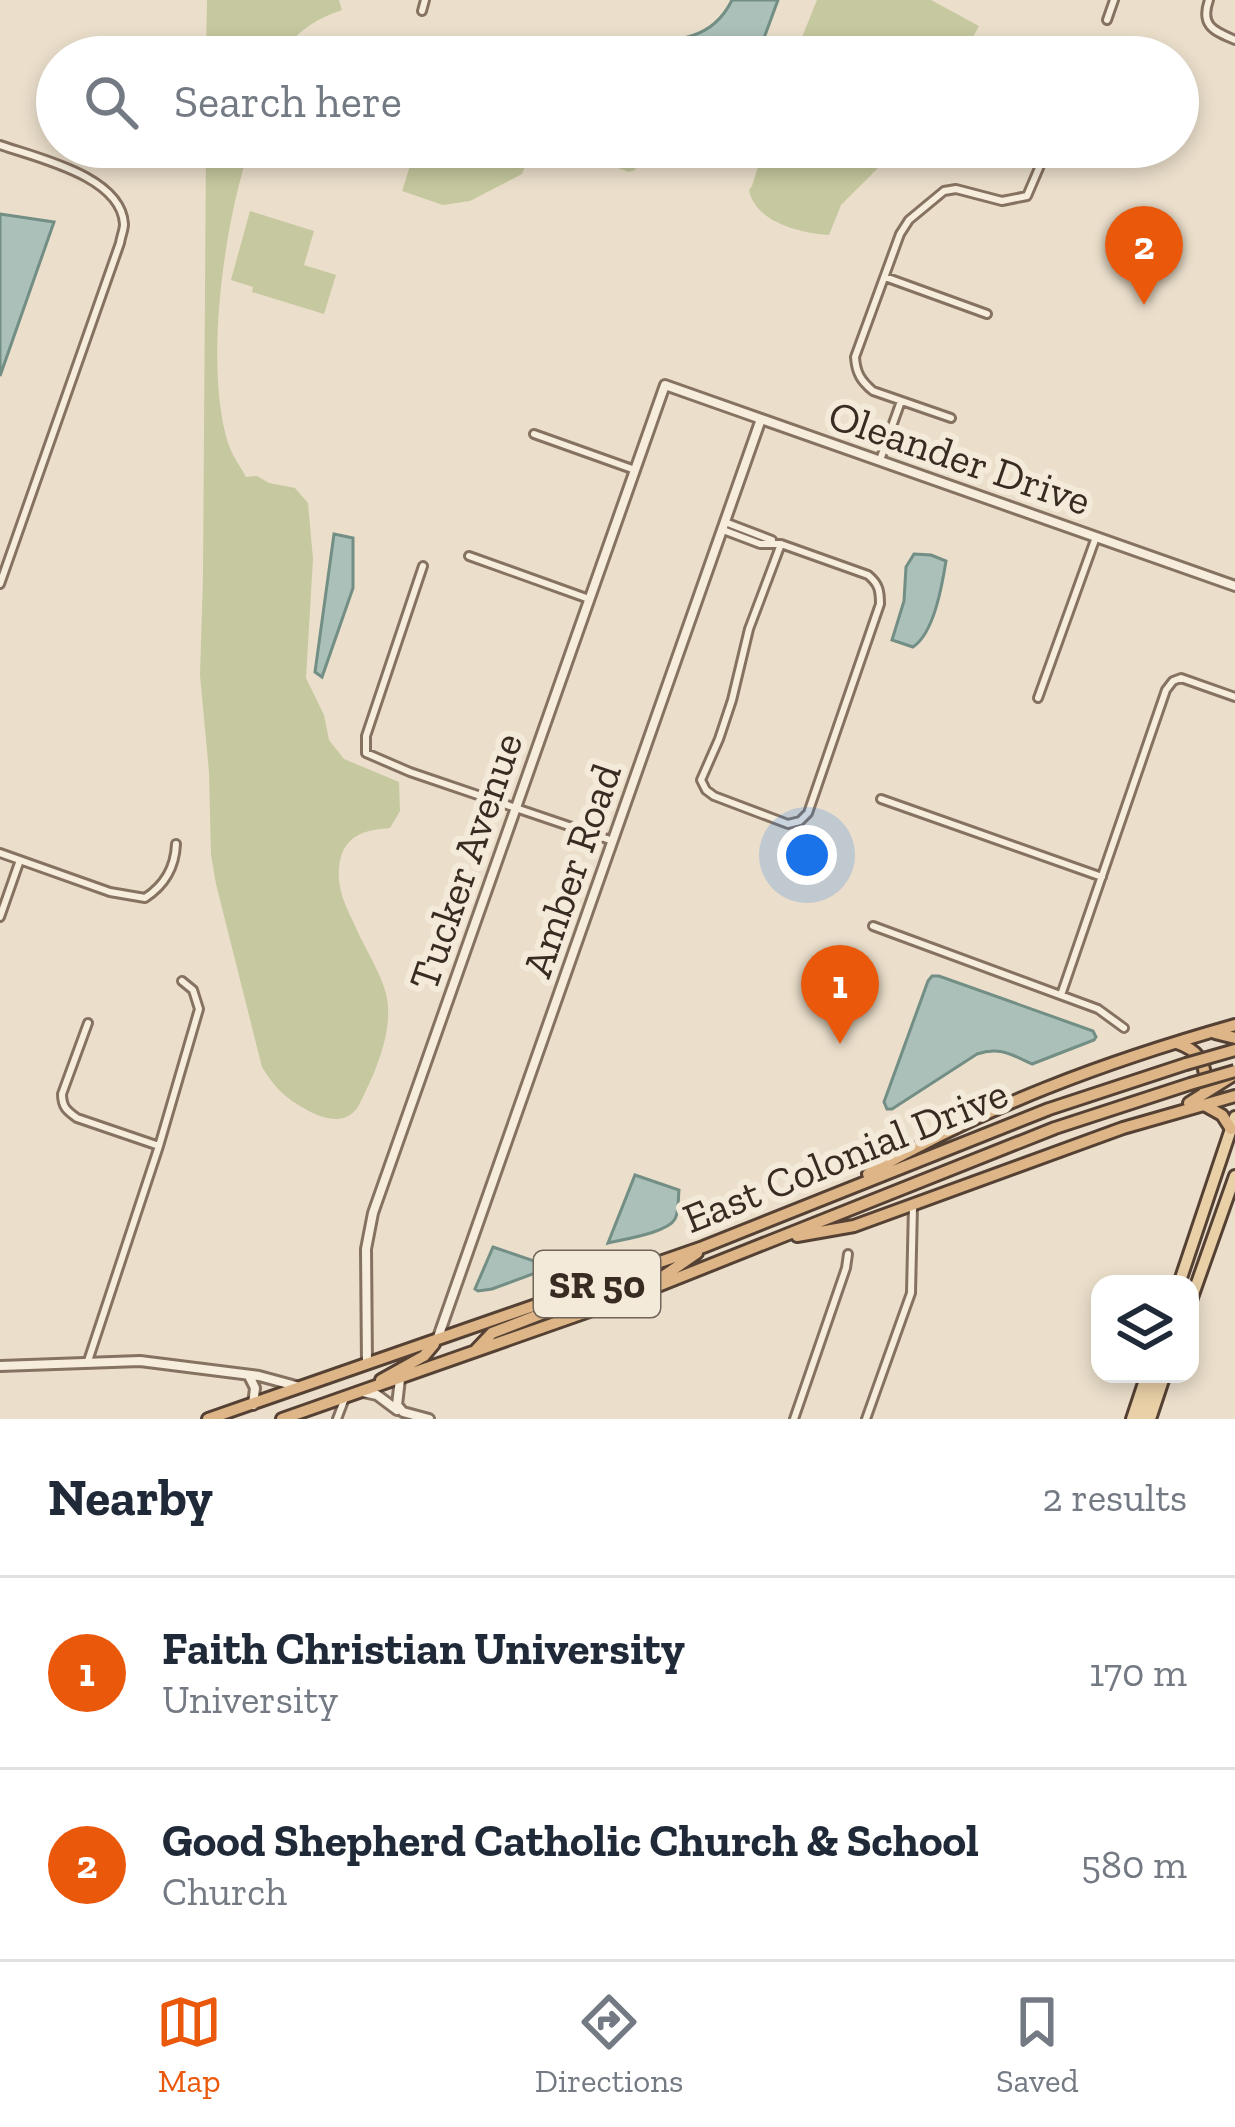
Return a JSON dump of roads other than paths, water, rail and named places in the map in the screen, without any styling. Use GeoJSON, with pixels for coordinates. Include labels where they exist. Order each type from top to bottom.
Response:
{"type":"FeatureCollection","features":[{"type":"Feature","properties":{"kind":"highway"},"geometry":{"type":"LineString","coordinates":[[834,1194],[983,1113],[1235,1024]]}},
{"type":"Feature","properties":{"kind":"highway"},"geometry":{"type":"LineString","coordinates":[[1205,1033],[1235,1038]]}},
{"type":"Feature","properties":{"kind":"highway"},"geometry":{"type":"LineString","coordinates":[[1175,1042],[1192,1048],[1204,1066],[1201,1100]]}},
{"type":"Feature","properties":{"kind":"highway","name":"East Colonial Drive"},"geometry":{"type":"LineString","coordinates":[[208,1419],[436,1341],[461,1323],[571,1294],[703,1247],[1049,1109],[1235,1050]]}},
{"type":"Feature","properties":{"kind":"highway","name":"East Colonial Drive"},"geometry":{"type":"LineString","coordinates":[[282,1419],[635,1295],[1055,1128],[1235,1072]]}},
{"type":"Feature","properties":{"kind":"highway"},"geometry":{"type":"LineString","coordinates":[[1201,1100],[1235,1072]]}},
{"type":"Feature","properties":{"kind":"highway"},"geometry":{"type":"LineString","coordinates":[[770,1241],[854,1226],[1201,1100],[1235,1096]]}},
{"type":"Feature","properties":{"kind":"highway"},"geometry":{"type":"LineString","coordinates":[[1201,1100],[1233,1123]]}},
{"type":"Feature","properties":{"kind":"highway"},"geometry":{"type":"LineString","coordinates":[[635,1295],[703,1247]]}},
{"type":"Feature","properties":{"kind":"highway"},"geometry":{"type":"LineString","coordinates":[[475,1351],[492,1333],[567,1304],[571,1294]]}},
{"type":"Feature","properties":{"kind":"highway"},"geometry":{"type":"LineString","coordinates":[[355,1394],[424,1356],[436,1341]]}},
{"type":"Feature","properties":{"kind":"main road"},"geometry":{"type":"LineString","coordinates":[[1181,1275],[1233,1123]]}},
{"type":"Feature","properties":{"kind":"main road"},"geometry":{"type":"LineString","coordinates":[[1199,1278],[1235,1176]]}},
{"type":"Feature","properties":{"kind":"main road"},"geometry":{"type":"LineString","coordinates":[[1132,1419],[1147,1383]]}},
{"type":"Feature","properties":{"kind":"main road"},"geometry":{"type":"LineString","coordinates":[[1145,1419],[1150,1383]]}},
{"type":"Feature","properties":{"kind":"main road"},"geometry":{"type":"LineString","coordinates":[[1145,1419],[1161,1383]]}},
{"type":"Feature","properties":{"kind":"street"},"geometry":{"type":"LineString","coordinates":[[422,11],[425,0]]}},
{"type":"Feature","properties":{"kind":"street"},"geometry":{"type":"LineString","coordinates":[[1107,20],[1114,0]]}},
{"type":"Feature","properties":{"kind":"street"},"geometry":{"type":"LineString","coordinates":[[1209,0],[1206,23],[1214,32],[1235,40]]}},
{"type":"Feature","properties":{"kind":"street"},"geometry":{"type":"LineString","coordinates":[[0,145],[36,158]]}},
{"type":"Feature","properties":{"kind":"street"},"geometry":{"type":"LineString","coordinates":[[0,584],[124,223],[115,198],[101,185],[62,168]]}},
{"type":"Feature","properties":{"kind":"street"},"geometry":{"type":"LineString","coordinates":[[951,418],[873,391],[856,370],[856,357],[908,220],[944,191],[956,189],[1016,201],[1028,196],[1039,168]]}},
{"type":"Feature","properties":{"kind":"street"},"geometry":{"type":"LineString","coordinates":[[885,277],[987,314]]}},
{"type":"Feature","properties":{"kind":"street","name":"Oleander Drive"},"geometry":{"type":"LineString","coordinates":[[665,385],[1235,586]]}},
{"type":"Feature","properties":{"kind":"street","name":"Tucker Avenue"},"geometry":{"type":"LineString","coordinates":[[367,1365],[366,1249],[373,1213],[665,385]]}},
{"type":"Feature","properties":{"kind":"street"},"geometry":{"type":"LineString","coordinates":[[880,460],[902,401]]}},
{"type":"Feature","properties":{"kind":"street","name":"Amber Road"},"geometry":{"type":"LineString","coordinates":[[436,1341],[761,419]]}},
{"type":"Feature","properties":{"kind":"street"},"geometry":{"type":"LineString","coordinates":[[534,434],[634,470]]}},
{"type":"Feature","properties":{"kind":"street"},"geometry":{"type":"LineString","coordinates":[[724,526],[781,544],[868,575],[880,592],[880,604],[808,813],[788,824],[714,796],[701,780],[726,720],[749,629],[781,544]]}},
{"type":"Feature","properties":{"kind":"street"},"geometry":{"type":"LineString","coordinates":[[1038,698],[1096,537]]}},
{"type":"Feature","properties":{"kind":"street"},"geometry":{"type":"LineString","coordinates":[[469,556],[589,599]]}},
{"type":"Feature","properties":{"kind":"street"},"geometry":{"type":"LineString","coordinates":[[423,566],[366,736],[367,753],[613,842]]}},
{"type":"Feature","properties":{"kind":"street"},"geometry":{"type":"LineString","coordinates":[[1061,995],[1166,691],[1172,681],[1181,678],[1235,697]]}},
{"type":"Feature","properties":{"kind":"street"},"geometry":{"type":"LineString","coordinates":[[881,799],[1102,877]]}},
{"type":"Feature","properties":{"kind":"street"},"geometry":{"type":"LineString","coordinates":[[0,854],[110,892],[146,898],[167,877],[176,844]]}},
{"type":"Feature","properties":{"kind":"street"},"geometry":{"type":"LineString","coordinates":[[0,916],[20,860]]}},
{"type":"Feature","properties":{"kind":"street"},"geometry":{"type":"LineString","coordinates":[[873,926],[1061,995],[1108,1015],[1124,1028]]}},
{"type":"Feature","properties":{"kind":"street"},"geometry":{"type":"LineString","coordinates":[[88,1361],[199,1010],[193,990],[182,981]]}},
{"type":"Feature","properties":{"kind":"street"},"geometry":{"type":"LineString","coordinates":[[88,1023],[62,1104],[77,1118],[159,1147]]}},
{"type":"Feature","properties":{"kind":"street"},"geometry":{"type":"LineString","coordinates":[[866,1419],[910,1293],[913,1206]]}},
{"type":"Feature","properties":{"kind":"street"},"geometry":{"type":"LineString","coordinates":[[794,1419],[848,1254]]}},
{"type":"Feature","properties":{"kind":"street"},"geometry":{"type":"LineString","coordinates":[[449,1306],[461,1323]]}},
{"type":"Feature","properties":{"kind":"street"},"geometry":{"type":"LineString","coordinates":[[0,1366],[140,1361],[248,1375],[303,1388]]}},
{"type":"Feature","properties":{"kind":"street"},"geometry":{"type":"LineString","coordinates":[[248,1375],[254,1384],[253,1405]]}},
{"type":"Feature","properties":{"kind":"street"},"geometry":{"type":"LineString","coordinates":[[400,1379],[396,1396],[403,1412]]}},
{"type":"Feature","properties":{"kind":"street"},"geometry":{"type":"LineString","coordinates":[[338,1419],[355,1394],[377,1395],[403,1412],[429,1419]]}},
{"type":"Feature","properties":{"kind":"street"},"geometry":{"type":"LineString","coordinates":[[306,1411],[320,1419]]}},
{"type":"Feature","properties":{"kind":"water"},"geometry":{"type":"Polygon","coordinates":[[[732,0],[778,0],[765,36],[692,36],[723,14],[732,0]]]}},
{"type":"Feature","properties":{"kind":"water"},"geometry":{"type":"Polygon","coordinates":[[[0,214],[54,222],[0,376],[0,214]]]}},
{"type":"Feature","properties":{"kind":"water"},"geometry":{"type":"Polygon","coordinates":[[[334,534],[353,538],[353,588],[322,677],[315,672],[334,534]]]}},
{"type":"Feature","properties":{"kind":"water"},"geometry":{"type":"Polygon","coordinates":[[[914,554],[946,561],[932,620],[913,647],[892,640],[904,601],[906,567],[914,554]]]}},
{"type":"Feature","properties":{"kind":"water"},"geometry":{"type":"Polygon","coordinates":[[[932,976],[1093,1031],[1096,1037],[1032,1064],[999,1051],[977,1054],[887,1109],[884,1102],[932,976]]]}},
{"type":"Feature","properties":{"kind":"water"},"geometry":{"type":"Polygon","coordinates":[[[635,1175],[679,1190],[676,1216],[655,1232],[608,1243],[635,1175]]]}},
{"type":"Feature","properties":{"kind":"water"},"geometry":{"type":"Polygon","coordinates":[[[493,1247],[546,1265],[546,1269],[478,1291],[493,1247]]]}},
{"type":"Feature","properties":{"kind":"place","name":"Good Shepherd Catholic Church & School"},"geometry":{"type":"Point","coordinates":[1144,305]}},
{"type":"Feature","properties":{"kind":"place","name":"Faith Christian University"},"geometry":{"type":"Point","coordinates":[840,1044]}}]}
